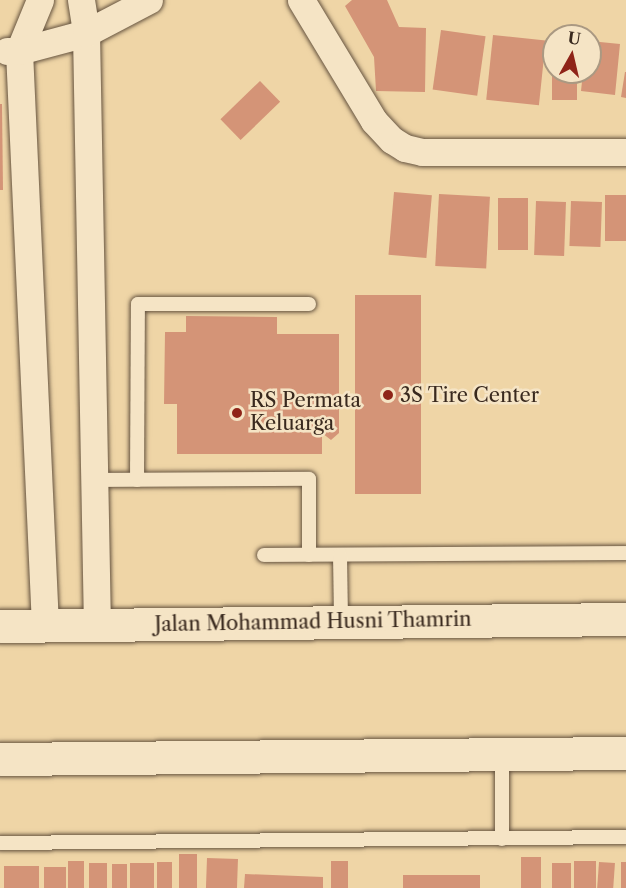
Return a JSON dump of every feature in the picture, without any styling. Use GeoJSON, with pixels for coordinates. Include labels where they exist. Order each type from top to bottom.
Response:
{"type":"FeatureCollection","features":[{"type":"Feature","properties":{"kind":"street"},"geometry":{"type":"LineString","coordinates":[[40,0],[9,51],[45,626]]}},
{"type":"Feature","properties":{"kind":"street"},"geometry":{"type":"LineString","coordinates":[[81,0],[86,33],[97,625]]}},
{"type":"Feature","properties":{"kind":"street"},"geometry":{"type":"LineString","coordinates":[[9,51],[86,33],[149,0]]}},
{"type":"Feature","properties":{"kind":"street"},"geometry":{"type":"LineString","coordinates":[[301,0],[374,121],[392,140],[405,148],[422,152],[626,152]]}},
{"type":"Feature","properties":{"kind":"street","name":"Jalan Mohammad Husni Thamrin"},"geometry":{"type":"LineString","coordinates":[[0,626],[626,619]]}},
{"type":"Feature","properties":{"kind":"street"},"geometry":{"type":"LineString","coordinates":[[0,759],[626,753]]}},
{"type":"Feature","properties":{"kind":"lane"},"geometry":{"type":"LineString","coordinates":[[137,480],[138,304],[309,303]]}},
{"type":"Feature","properties":{"kind":"lane"},"geometry":{"type":"LineString","coordinates":[[95,480],[309,479],[309,555]]}},
{"type":"Feature","properties":{"kind":"lane"},"geometry":{"type":"LineString","coordinates":[[264,555],[626,553]]}},
{"type":"Feature","properties":{"kind":"lane"},"geometry":{"type":"LineString","coordinates":[[340,555],[341,622]]}},
{"type":"Feature","properties":{"kind":"lane"},"geometry":{"type":"LineString","coordinates":[[502,754],[502,839]]}},
{"type":"Feature","properties":{"kind":"lane"},"geometry":{"type":"LineString","coordinates":[[0,843],[626,837]]}},
{"type":"Feature","properties":{"kind":"building"},"geometry":{"type":"Polygon","coordinates":[[[352,0],[387,0],[399,27],[426,28],[425,92],[376,91],[374,57],[345,6],[352,0]]]}},
{"type":"Feature","properties":{"kind":"building"},"geometry":{"type":"Polygon","coordinates":[[[441,30],[486,36],[477,96],[433,89],[441,30]]]}},
{"type":"Feature","properties":{"kind":"building"},"geometry":{"type":"Polygon","coordinates":[[[493,35],[542,40],[539,105],[486,100],[493,35]]]}},
{"type":"Feature","properties":{"kind":"building"},"geometry":{"type":"Polygon","coordinates":[[[602,42],[620,44],[615,95],[581,91],[582,84],[602,84],[602,42]]]}},
{"type":"Feature","properties":{"kind":"building"},"geometry":{"type":"Polygon","coordinates":[[[626,72],[626,98],[621,97],[626,72]]]}},
{"type":"Feature","properties":{"kind":"building"},"geometry":{"type":"Polygon","coordinates":[[[260,81],[280,102],[241,140],[220,119],[260,81]]]}},
{"type":"Feature","properties":{"kind":"building"},"geometry":{"type":"Polygon","coordinates":[[[552,84],[577,84],[577,100],[552,100],[552,84]]]}},
{"type":"Feature","properties":{"kind":"building"},"geometry":{"type":"Polygon","coordinates":[[[0,104],[2,104],[3,190],[0,190],[0,104]]]}},
{"type":"Feature","properties":{"kind":"building"},"geometry":{"type":"Polygon","coordinates":[[[394,192],[432,195],[426,258],[389,255],[394,192]]]}},
{"type":"Feature","properties":{"kind":"building"},"geometry":{"type":"Polygon","coordinates":[[[439,194],[490,197],[486,269],[435,266],[439,194]]]}},
{"type":"Feature","properties":{"kind":"building"},"geometry":{"type":"Polygon","coordinates":[[[605,195],[626,195],[626,241],[605,241],[605,195]]]}},
{"type":"Feature","properties":{"kind":"building"},"geometry":{"type":"Polygon","coordinates":[[[498,198],[528,198],[528,250],[498,250],[498,198]]]}},
{"type":"Feature","properties":{"kind":"building"},"geometry":{"type":"Polygon","coordinates":[[[536,201],[566,202],[564,256],[534,255],[536,201]]]}},
{"type":"Feature","properties":{"kind":"building"},"geometry":{"type":"Polygon","coordinates":[[[571,201],[602,202],[600,247],[569,246],[571,201]]]}},
{"type":"Feature","properties":{"kind":"building","name":"3S Tire Center"},"geometry":{"type":"Polygon","coordinates":[[[355,295],[421,295],[421,494],[355,494],[355,295]]]}},
{"type":"Feature","properties":{"kind":"building"},"geometry":{"type":"Polygon","coordinates":[[[186,316],[277,317],[277,334],[339,334],[339,433],[331,440],[322,433],[322,454],[177,454],[177,404],[164,404],[165,332],[186,332],[186,316]]]}},
{"type":"Feature","properties":{"kind":"building"},"geometry":{"type":"Polygon","coordinates":[[[179,854],[197,854],[197,888],[179,888],[179,854]]]}},
{"type":"Feature","properties":{"kind":"building"},"geometry":{"type":"Polygon","coordinates":[[[521,857],[541,857],[541,888],[521,888],[521,857]]]}},
{"type":"Feature","properties":{"kind":"building"},"geometry":{"type":"Polygon","coordinates":[[[207,858],[238,859],[237,888],[206,888],[207,858]]]}},
{"type":"Feature","properties":{"kind":"building"},"geometry":{"type":"Polygon","coordinates":[[[68,861],[84,861],[84,888],[68,888],[68,861]]]}},
{"type":"Feature","properties":{"kind":"building"},"geometry":{"type":"Polygon","coordinates":[[[331,861],[348,861],[348,888],[331,888],[331,861]]]}},
{"type":"Feature","properties":{"kind":"building"},"geometry":{"type":"Polygon","coordinates":[[[574,861],[596,861],[596,888],[574,888],[574,861]]]}},
{"type":"Feature","properties":{"kind":"building"},"geometry":{"type":"Polygon","coordinates":[[[157,862],[172,862],[172,888],[157,888],[157,862]]]}},
{"type":"Feature","properties":{"kind":"building"},"geometry":{"type":"Polygon","coordinates":[[[599,862],[615,863],[613,888],[597,888],[599,862]]]}},
{"type":"Feature","properties":{"kind":"building"},"geometry":{"type":"Polygon","coordinates":[[[621,862],[626,862],[626,888],[621,888],[621,862]]]}},
{"type":"Feature","properties":{"kind":"building"},"geometry":{"type":"Polygon","coordinates":[[[89,863],[107,863],[107,888],[89,888],[89,863]]]}},
{"type":"Feature","properties":{"kind":"building"},"geometry":{"type":"Polygon","coordinates":[[[130,863],[154,863],[154,888],[130,888],[130,863]]]}},
{"type":"Feature","properties":{"kind":"building"},"geometry":{"type":"Polygon","coordinates":[[[552,863],[571,863],[571,888],[552,888],[552,863]]]}},
{"type":"Feature","properties":{"kind":"building"},"geometry":{"type":"Polygon","coordinates":[[[112,864],[127,864],[127,888],[112,888],[112,864]]]}},
{"type":"Feature","properties":{"kind":"building"},"geometry":{"type":"Polygon","coordinates":[[[4,866],[39,866],[39,888],[4,888],[4,866]]]}},
{"type":"Feature","properties":{"kind":"building"},"geometry":{"type":"Polygon","coordinates":[[[44,867],[66,867],[66,888],[44,888],[44,867]]]}},
{"type":"Feature","properties":{"kind":"building"},"geometry":{"type":"Polygon","coordinates":[[[245,874],[323,877],[323,888],[244,888],[245,874]]]}},
{"type":"Feature","properties":{"kind":"building"},"geometry":{"type":"Polygon","coordinates":[[[403,875],[480,875],[480,888],[403,888],[403,875]]]}},
{"type":"Feature","properties":{"kind":"place","name":"3S Tire Center"},"geometry":{"type":"Point","coordinates":[388,395]}},
{"type":"Feature","properties":{"kind":"place","name":"RS Permata Keluarga"},"geometry":{"type":"Point","coordinates":[237,413]}}]}
